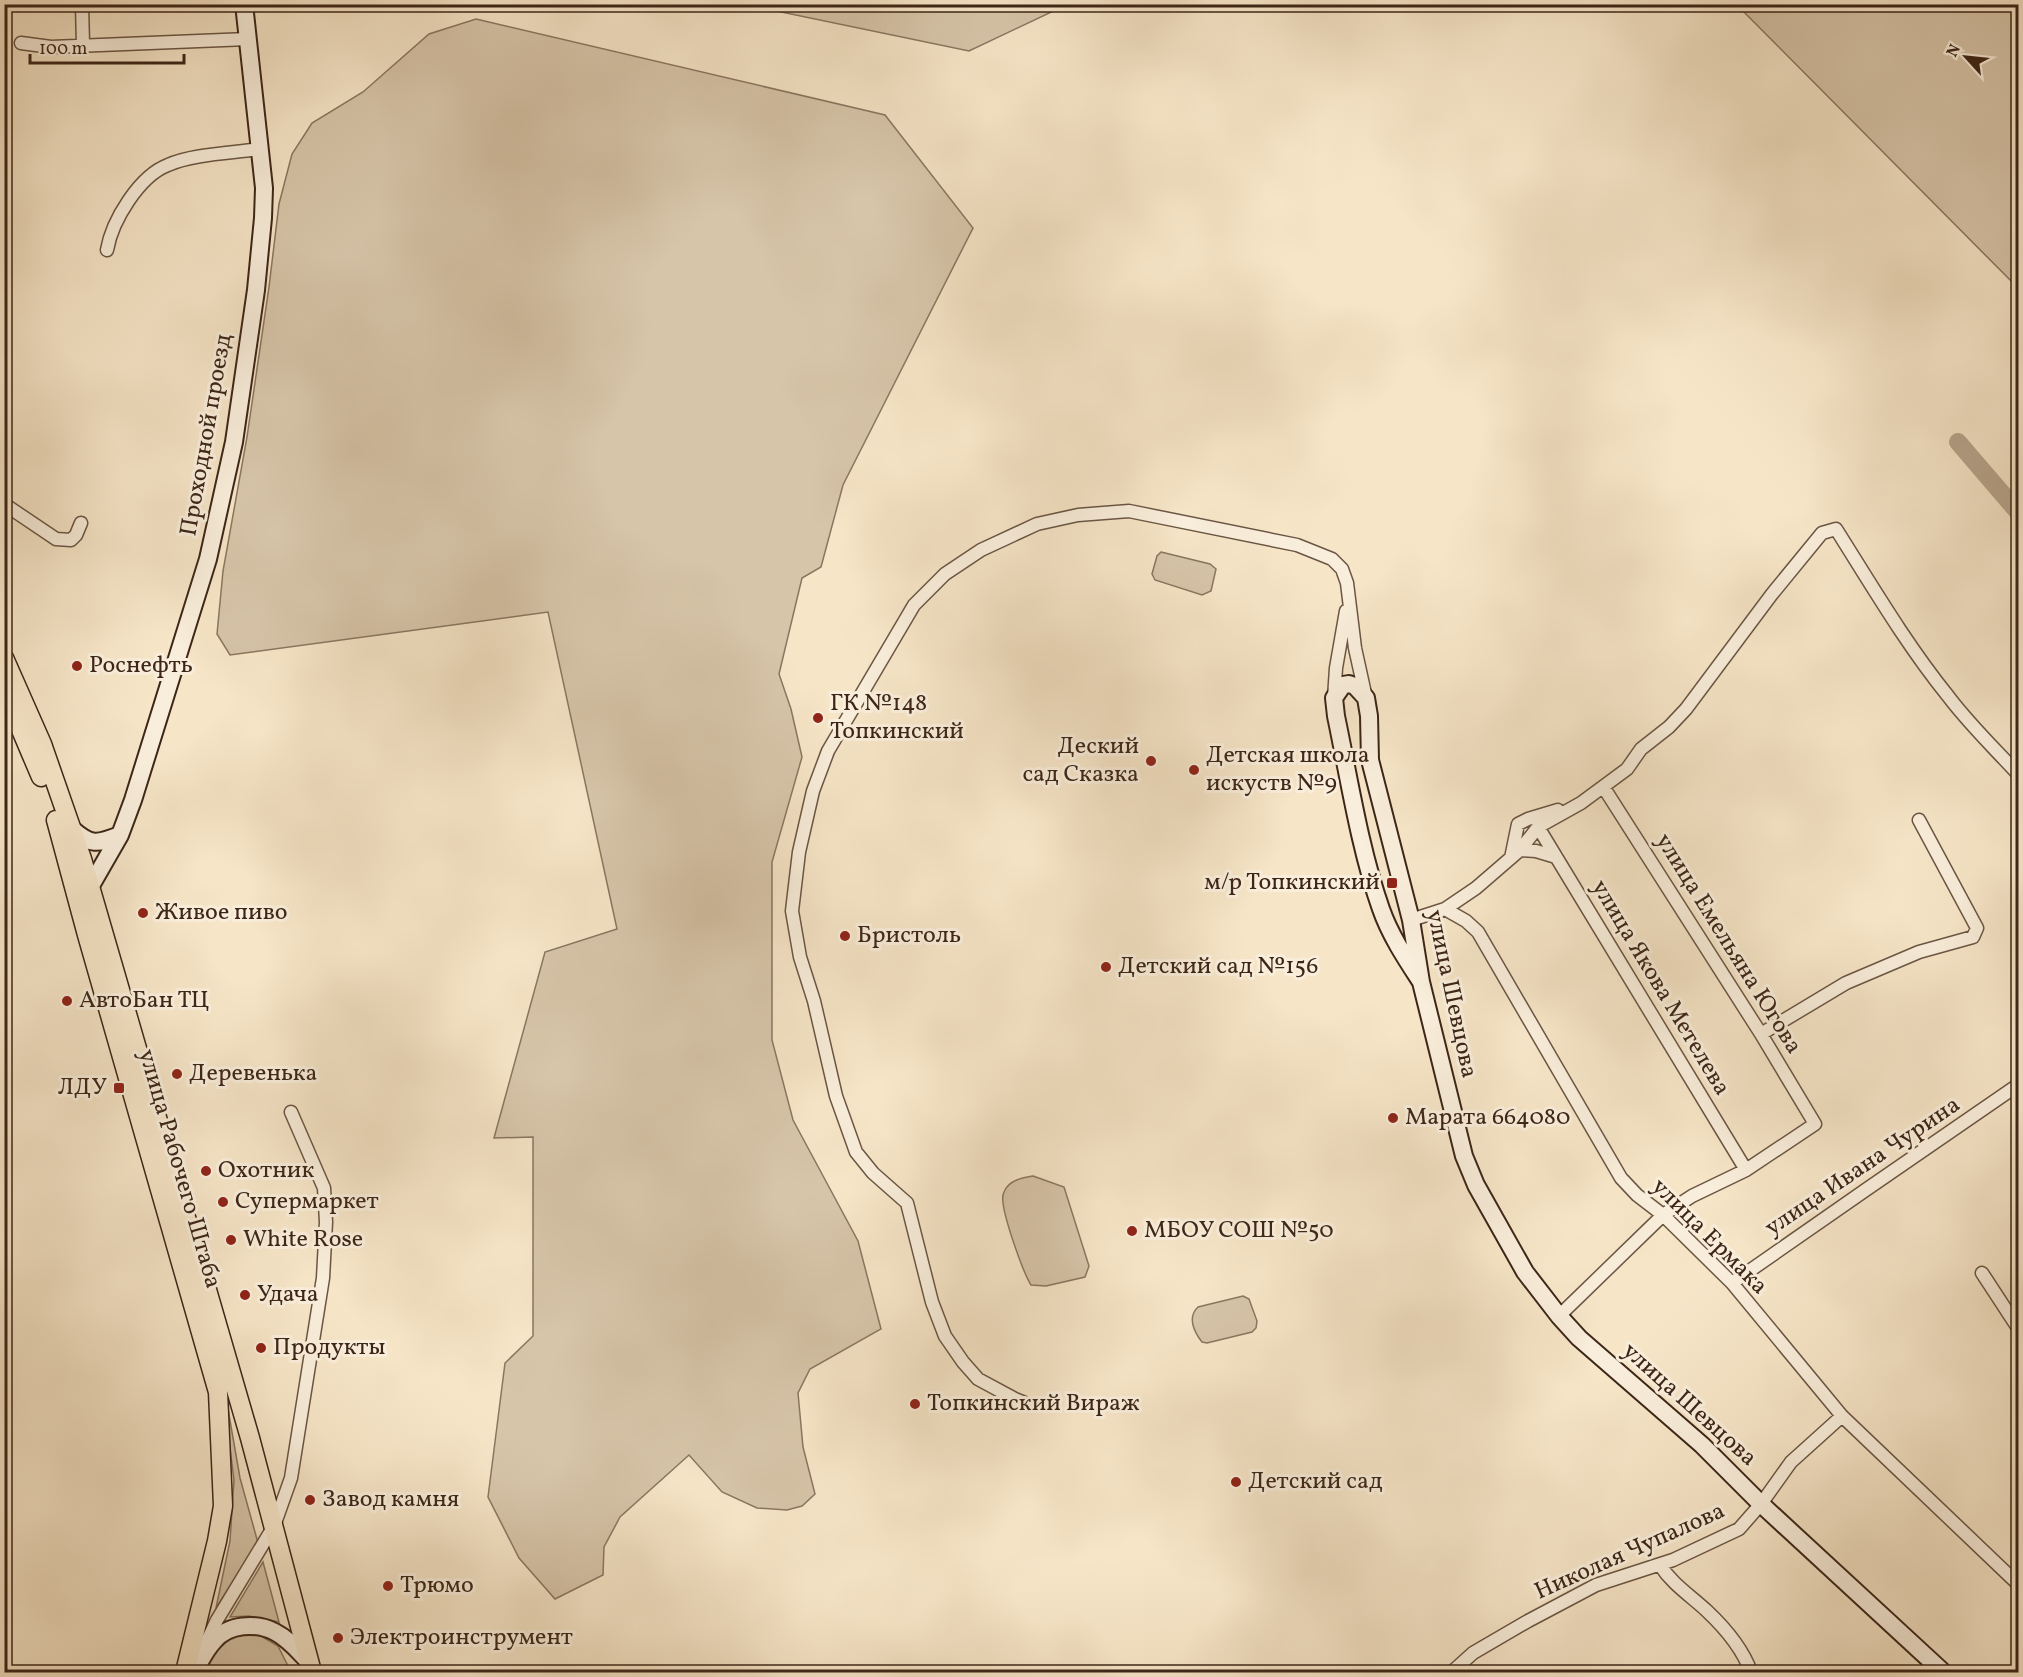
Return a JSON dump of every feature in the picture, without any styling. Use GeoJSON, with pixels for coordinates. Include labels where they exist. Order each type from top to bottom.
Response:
{"type":"FeatureCollection","features":[{"type":"Feature","properties":{"kind":"main road","name":"Проходной проезд"},"geometry":{"type":"LineString","coordinates":[[79,905],[120,835],[133,800],[208,559],[234,442],[256,290],[264,188],[244,4]]}},
{"type":"Feature","properties":{"kind":"main road","name":"улица Рабочего Штаба"},"geometry":{"type":"LineString","coordinates":[[4,658],[42,744],[90,888],[247,1427],[311,1668]]}},
{"type":"Feature","properties":{"kind":"main road"},"geometry":{"type":"LineString","coordinates":[[1366,698],[1355,686],[1349,684],[1343,686],[1334,698],[1336,716],[1359,826],[1381,910],[1397,944],[1421,982]]}},
{"type":"Feature","properties":{"kind":"main road","name":"улица Рабочего Штаба"},"geometry":{"type":"LineString","coordinates":[[4,690],[32,754],[62,838],[218,1392],[223,1506],[217,1541],[185,1672]]}},
{"type":"Feature","properties":{"kind":"main road","name":"улица Шевцова"},"geometry":{"type":"LineString","coordinates":[[1366,698],[1369,716],[1370,760],[1411,920],[1421,982],[1464,1156],[1476,1185],[1525,1272],[1579,1338],[1702,1445],[1761,1504],[1943,1672]]}},
{"type":"Feature","properties":{"kind":"main road"},"geometry":{"type":"LineString","coordinates":[[72,829],[85,840],[97,843],[120,835]]}},
{"type":"Feature","properties":{"kind":"main road"},"geometry":{"type":"LineString","coordinates":[[71,873],[80,883],[90,888]]}},
{"type":"Feature","properties":{"kind":"main road"},"geometry":{"type":"LineString","coordinates":[[193,1672],[214,1640],[227,1630],[241,1626],[275,1631],[287,1640],[311,1668]]}},
{"type":"Feature","properties":{"kind":"street"},"geometry":{"type":"LineString","coordinates":[[82,4],[83,46]]}},
{"type":"Feature","properties":{"kind":"street"},"geometry":{"type":"LineString","coordinates":[[21,44],[51,47],[248,39]]}},
{"type":"Feature","properties":{"kind":"street"},"geometry":{"type":"LineString","coordinates":[[107,250],[115,224],[127,204],[140,188],[168,164],[260,149]]}},
{"type":"Feature","properties":{"kind":"street"},"geometry":{"type":"LineString","coordinates":[[4,504],[56,539],[71,540],[81,523]]}},
{"type":"Feature","properties":{"kind":"street","name":"улица Шевцова"},"geometry":{"type":"LineString","coordinates":[[1025,1403],[978,1379],[945,1336],[932,1302],[908,1203],[873,1173],[856,1152],[836,1096],[814,1001],[800,957],[792,911],[799,852],[813,791],[828,750],[914,605],[945,574],[981,550],[1037,524],[1078,515],[1129,511],[1297,545],[1332,559],[1342,569],[1347,584],[1348,601],[1366,698]]}},
{"type":"Feature","properties":{"kind":"street"},"geometry":{"type":"LineString","coordinates":[[1411,920],[1445,909],[1476,888],[1515,854],[1538,827],[1581,803],[1627,769],[1641,749],[1669,727],[1686,709],[1772,594],[1822,533],[1836,529],[1930,673],[1949,698],[2019,774]]}},
{"type":"Feature","properties":{"kind":"street"},"geometry":{"type":"LineString","coordinates":[[1334,698],[1336,668],[1348,601]]}},
{"type":"Feature","properties":{"kind":"street","name":"улица Емельяна Югова"},"geometry":{"type":"LineString","coordinates":[[1604,788],[1761,1034],[1815,1124],[1746,1170]]}},
{"type":"Feature","properties":{"kind":"street"},"geometry":{"type":"LineString","coordinates":[[1515,854],[1518,824],[1581,803]]}},
{"type":"Feature","properties":{"kind":"street"},"geometry":{"type":"LineString","coordinates":[[1761,1034],[1846,983],[1919,952],[1973,937],[1977,928],[1919,820]]}},
{"type":"Feature","properties":{"kind":"street","name":"улица Якова Метелева"},"geometry":{"type":"LineString","coordinates":[[1538,827],[1746,1170]]}},
{"type":"Feature","properties":{"kind":"street"},"geometry":{"type":"LineString","coordinates":[[1515,854],[1536,850],[1556,858]]}},
{"type":"Feature","properties":{"kind":"street","name":"улица Ермака"},"geometry":{"type":"LineString","coordinates":[[1445,909],[1466,921],[1478,932],[1621,1178],[1637,1195],[1663,1215],[1732,1284],[1842,1416],[2019,1584]]}},
{"type":"Feature","properties":{"kind":"street","name":"улица Ивана Чурина"},"geometry":{"type":"LineString","coordinates":[[1732,1284],[2019,1085]]}},
{"type":"Feature","properties":{"kind":"street"},"geometry":{"type":"LineString","coordinates":[[193,1672],[217,1620],[274,1526],[291,1478],[322,1278],[326,1222],[324,1188],[291,1112]]}},
{"type":"Feature","properties":{"kind":"street"},"geometry":{"type":"LineString","coordinates":[[1559,1316],[1663,1215],[1692,1196],[1746,1170]]}},
{"type":"Feature","properties":{"kind":"street"},"geometry":{"type":"LineString","coordinates":[[1982,1273],[2019,1328]]}},
{"type":"Feature","properties":{"kind":"street","name":"Николая Чупалова"},"geometry":{"type":"LineString","coordinates":[[1452,1672],[1473,1653],[1596,1585],[1660,1564],[1738,1529],[1761,1504],[1791,1462],[1842,1416]]}},
{"type":"Feature","properties":{"kind":"street"},"geometry":{"type":"LineString","coordinates":[[1660,1564],[1679,1588],[1708,1612],[1738,1647],[1745,1656],[1751,1672]]}},
{"type":"Feature","properties":{"kind":"shaded area"},"geometry":{"type":"Polygon","coordinates":[[[748,5],[1066,5],[969,51],[748,5]]]}},
{"type":"Feature","properties":{"kind":"shaded area"},"geometry":{"type":"Polygon","coordinates":[[[1737,5],[2018,5],[2018,288],[1737,5]]]}},
{"type":"Feature","properties":{"kind":"shaded area"},"geometry":{"type":"Polygon","coordinates":[[[476,19],[885,115],[973,228],[843,485],[821,567],[802,578],[779,674],[791,709],[802,757],[772,862],[772,1040],[793,1120],[858,1241],[881,1329],[810,1369],[798,1393],[803,1447],[815,1494],[802,1506],[787,1510],[757,1508],[722,1492],[689,1455],[620,1517],[604,1547],[603,1575],[555,1599],[519,1558],[488,1497],[505,1363],[533,1336],[533,1137],[494,1138],[545,952],[617,929],[548,612],[230,655],[217,634],[223,571],[247,437],[279,204],[292,154],[312,123],[363,92],[429,34],[476,19]]]}},
{"type":"Feature","properties":{"kind":"shaded area"},"geometry":{"type":"Polygon","coordinates":[[[1161,552],[1210,564],[1216,569],[1211,591],[1202,595],[1155,580],[1152,574],[1157,556],[1161,552]]]}},
{"type":"Feature","properties":{"kind":"shaded area"},"geometry":{"type":"Polygon","coordinates":[[[1033,1176],[1064,1187],[1089,1266],[1085,1277],[1046,1286],[1031,1285],[1027,1278],[1008,1226],[1003,1195],[1012,1182],[1033,1176]]]}},
{"type":"Feature","properties":{"kind":"shaded area"},"geometry":{"type":"Polygon","coordinates":[[[1243,1296],[1249,1299],[1257,1321],[1256,1328],[1252,1332],[1207,1343],[1202,1342],[1196,1334],[1192,1320],[1198,1307],[1243,1296]]]}},
{"type":"Feature","properties":{"kind":"shaded area"},"geometry":{"type":"Polygon","coordinates":[[[217,1346],[240,1478],[258,1543],[216,1608],[230,1541],[234,1480],[217,1346]]]}},
{"type":"Feature","properties":{"kind":"shaded area"},"geometry":{"type":"Polygon","coordinates":[[[263,1562],[279,1622],[249,1616],[230,1617],[263,1562]]]}},
{"type":"Feature","properties":{"kind":"shaded area"},"geometry":{"type":"Polygon","coordinates":[[[230,1633],[256,1633],[278,1646],[291,1672],[198,1672],[230,1633]]]}},
{"type":"Feature","properties":{"kind":"waterway"},"geometry":{"type":"LineString","coordinates":[[1958,442],[2018,512]]}},
{"type":"Feature","properties":{"kind":"place","name":"Роснефть"},"geometry":{"type":"Point","coordinates":[77,666]}},
{"type":"Feature","properties":{"kind":"place","name":"ГК №148 Топкинский"},"geometry":{"type":"Point","coordinates":[818,718]}},
{"type":"Feature","properties":{"kind":"place","name":"Деский сад Сказка"},"geometry":{"type":"Point","coordinates":[1151,761]}},
{"type":"Feature","properties":{"kind":"place","name":"Детская школа искуств №9"},"geometry":{"type":"Point","coordinates":[1194,770]}},
{"type":"Feature","properties":{"kind":"place","name":"м/р Топкинский"},"geometry":{"type":"Point","coordinates":[1392,883]}},
{"type":"Feature","properties":{"kind":"place","name":"Живое пиво"},"geometry":{"type":"Point","coordinates":[143,913]}},
{"type":"Feature","properties":{"kind":"place","name":"Бристоль"},"geometry":{"type":"Point","coordinates":[845,936]}},
{"type":"Feature","properties":{"kind":"place","name":"Детский сад №156"},"geometry":{"type":"Point","coordinates":[1106,967]}},
{"type":"Feature","properties":{"kind":"place","name":"АвтоБан ТЦ"},"geometry":{"type":"Point","coordinates":[67,1001]}},
{"type":"Feature","properties":{"kind":"place","name":"Деревенька"},"geometry":{"type":"Point","coordinates":[177,1074]}},
{"type":"Feature","properties":{"kind":"place","name":"ЛДУ"},"geometry":{"type":"Point","coordinates":[119,1088]}},
{"type":"Feature","properties":{"kind":"place","name":"Марата 664080"},"geometry":{"type":"Point","coordinates":[1393,1118]}},
{"type":"Feature","properties":{"kind":"place","name":"Охотник"},"geometry":{"type":"Point","coordinates":[206,1171]}},
{"type":"Feature","properties":{"kind":"place","name":"Супермаркет"},"geometry":{"type":"Point","coordinates":[223,1202]}},
{"type":"Feature","properties":{"kind":"place","name":"МБОУ СОШ №50"},"geometry":{"type":"Point","coordinates":[1132,1231]}},
{"type":"Feature","properties":{"kind":"place","name":"White Rose"},"geometry":{"type":"Point","coordinates":[231,1240]}},
{"type":"Feature","properties":{"kind":"place","name":"Удача"},"geometry":{"type":"Point","coordinates":[245,1295]}},
{"type":"Feature","properties":{"kind":"place","name":"Продукты"},"geometry":{"type":"Point","coordinates":[261,1348]}},
{"type":"Feature","properties":{"kind":"place","name":"Топкинский Вираж"},"geometry":{"type":"Point","coordinates":[915,1404]}},
{"type":"Feature","properties":{"kind":"place","name":"Детский сад"},"geometry":{"type":"Point","coordinates":[1236,1482]}},
{"type":"Feature","properties":{"kind":"place","name":"Завод камня"},"geometry":{"type":"Point","coordinates":[310,1500]}},
{"type":"Feature","properties":{"kind":"place","name":"Трюмо"},"geometry":{"type":"Point","coordinates":[388,1586]}},
{"type":"Feature","properties":{"kind":"place","name":"Электроинструмент"},"geometry":{"type":"Point","coordinates":[338,1638]}}]}
